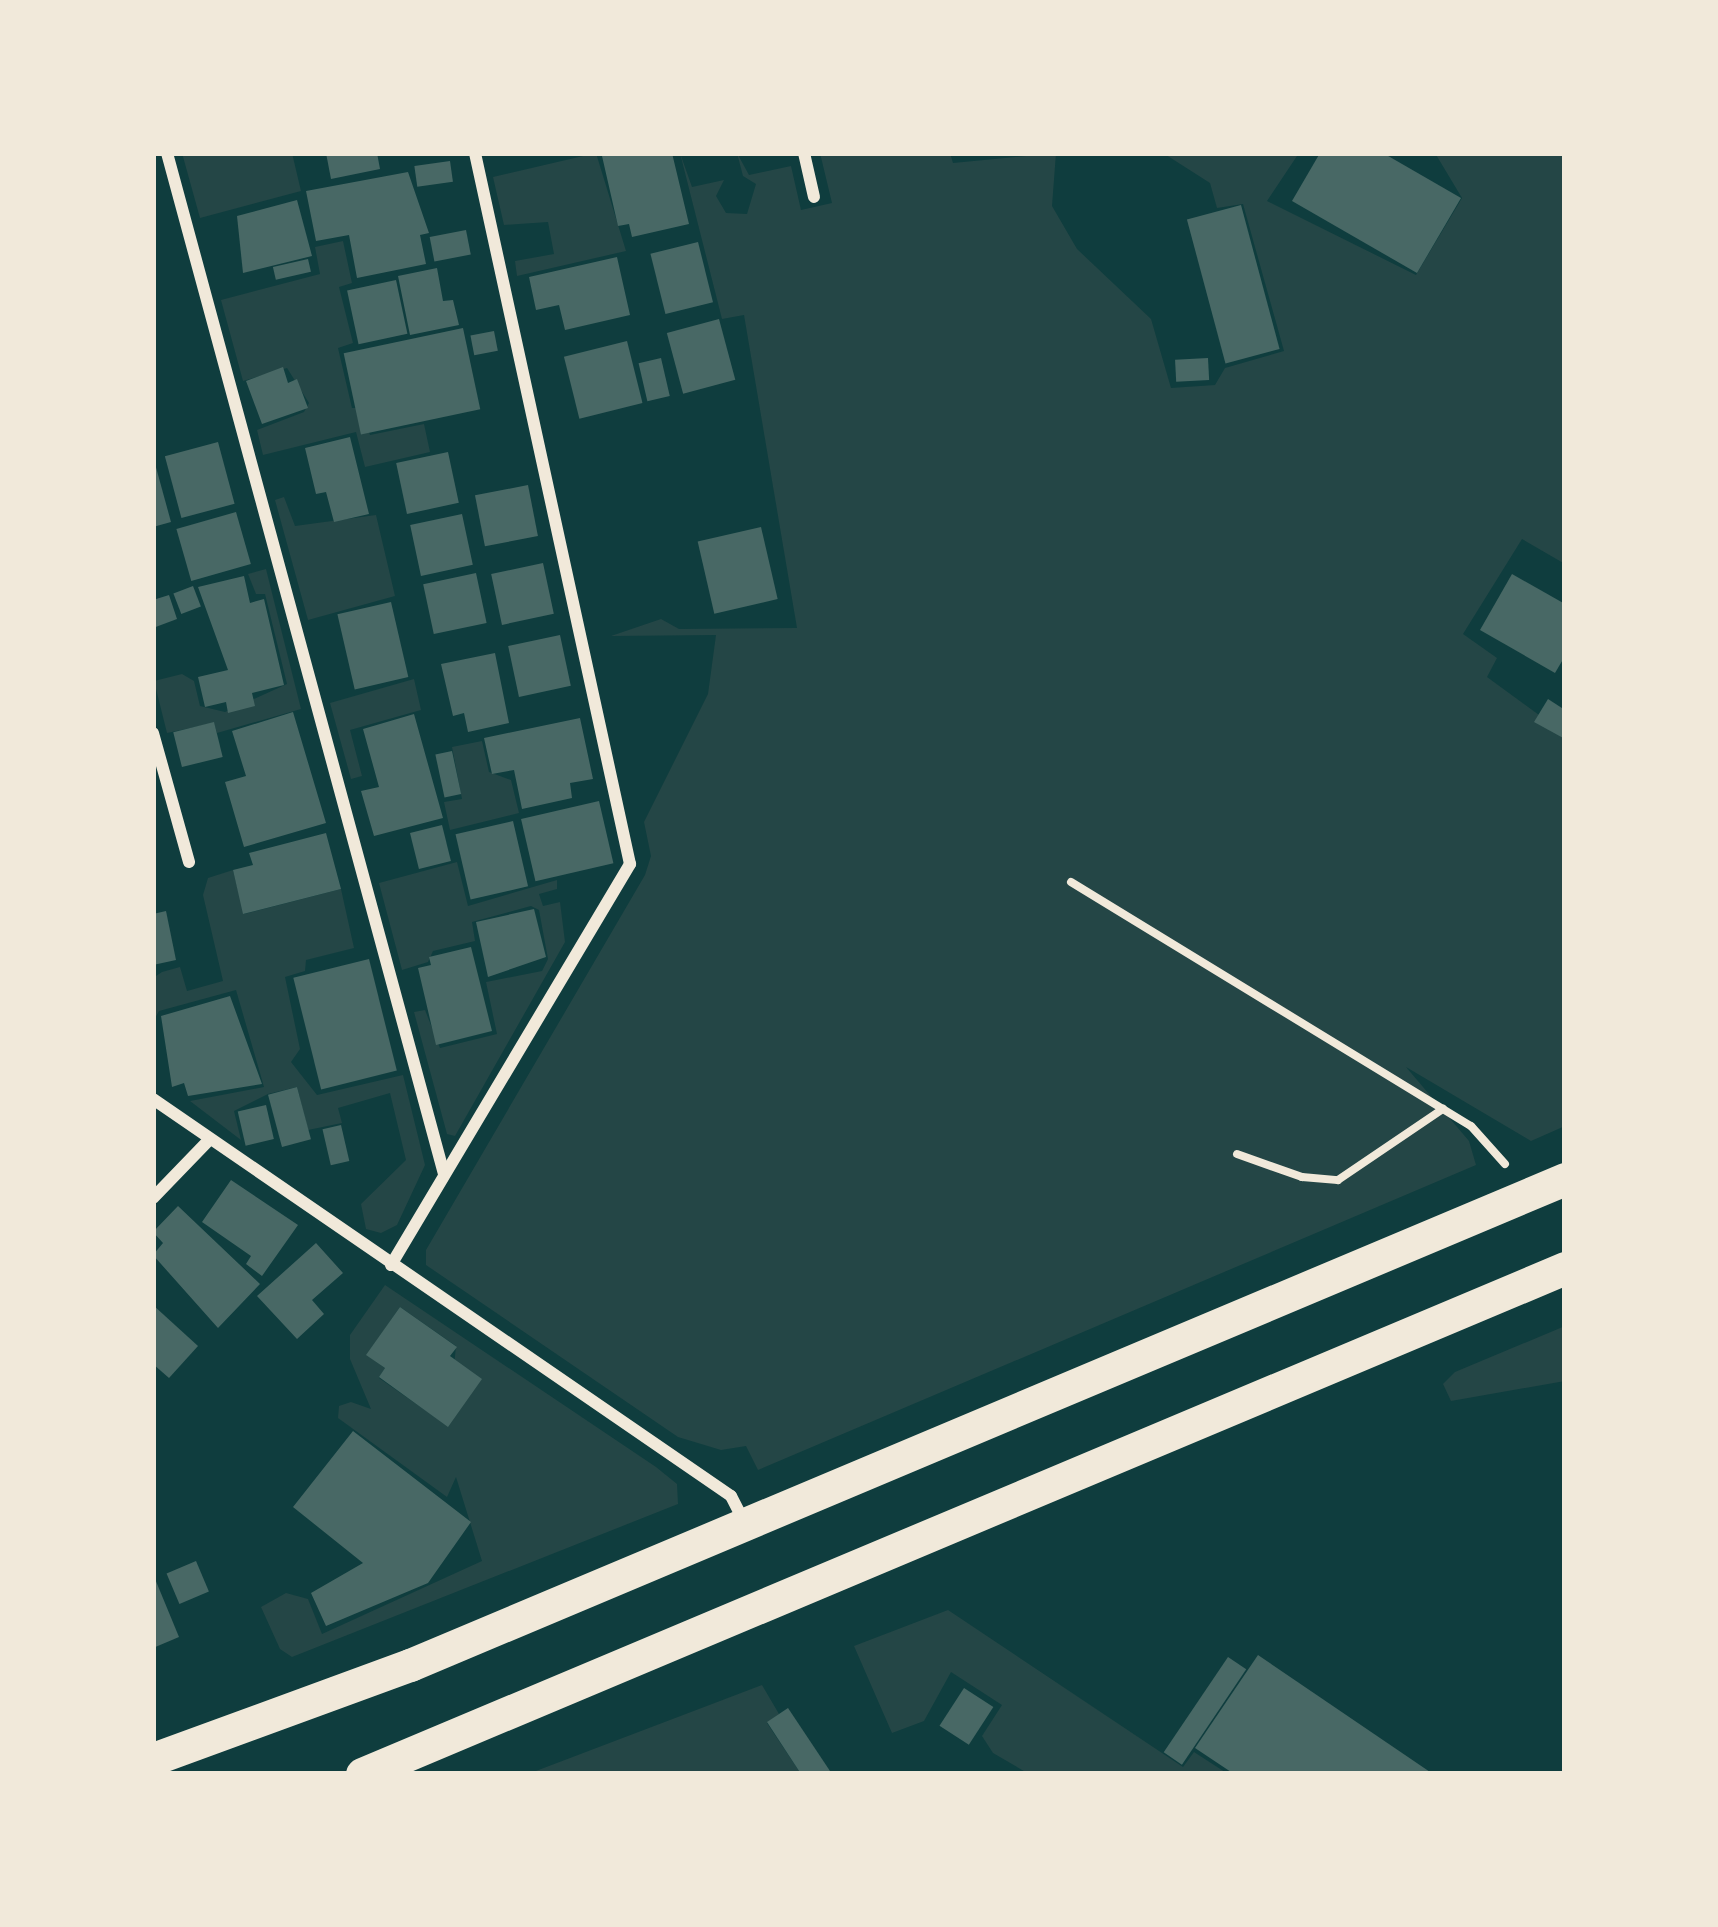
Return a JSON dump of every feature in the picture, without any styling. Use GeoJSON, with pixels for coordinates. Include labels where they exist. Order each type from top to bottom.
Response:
{"type":"FeatureCollection","features":[{"type":"Feature","properties":{"kind":"highway"},"geometry":{"type":"LineString","coordinates":[[153,1759],[410,1665],[1565,1179]]}},
{"type":"Feature","properties":{"kind":"highway"},"geometry":{"type":"LineString","coordinates":[[362,1774],[1565,1268]]}},
{"type":"Feature","properties":{"kind":"street"},"geometry":{"type":"LineString","coordinates":[[167,153],[444,1174]]}},
{"type":"Feature","properties":{"kind":"street"},"geometry":{"type":"LineString","coordinates":[[391,1265],[630,864],[475,153]]}},
{"type":"Feature","properties":{"kind":"street"},"geometry":{"type":"LineString","coordinates":[[804,153],[814,197]]}},
{"type":"Feature","properties":{"kind":"street"},"geometry":{"type":"LineString","coordinates":[[153,733],[189,862]]}},
{"type":"Feature","properties":{"kind":"street"},"geometry":{"type":"LineString","coordinates":[[153,1099],[731,1496],[744,1522]]}},
{"type":"Feature","properties":{"kind":"street"},"geometry":{"type":"LineString","coordinates":[[153,1198],[210,1139]]}},
{"type":"Feature","properties":{"kind":"path"},"geometry":{"type":"LineString","coordinates":[[1072,882],[1443,1109],[1496,1148],[1523,1197]]}},
{"type":"Feature","properties":{"kind":"path"},"geometry":{"type":"LineString","coordinates":[[1237,1154],[1302,1178],[1338,1180],[1443,1109]]}},
{"type":"Feature","properties":{"kind":"shaded area"},"geometry":{"type":"Polygon","coordinates":[[[182,153],[292,153],[301,191],[200,218],[182,153]]]}},
{"type":"Feature","properties":{"kind":"shaded area"},"geometry":{"type":"Polygon","coordinates":[[[596,153],[626,251],[517,276],[515,261],[554,254],[548,222],[504,225],[493,177],[596,153]]]}},
{"type":"Feature","properties":{"kind":"shaded area"},"geometry":{"type":"Polygon","coordinates":[[[680,153],[692,187],[724,180],[716,196],[726,213],[747,214],[756,184],[743,176],[737,153],[749,175],[791,166],[801,210],[832,203],[820,153],[950,153],[953,163],[1056,153],[1052,206],[1077,249],[1151,319],[1171,388],[1215,385],[1225,368],[1284,351],[1243,204],[1217,208],[1210,183],[1163,153],[1299,153],[1267,201],[1416,275],[1462,198],[1435,153],[1565,153],[1565,564],[1522,539],[1463,634],[1497,658],[1487,677],[1565,734],[1565,1126],[1531,1141],[1406,1067],[1469,1141],[1476,1165],[758,1470],[746,1446],[721,1450],[678,1437],[426,1265],[426,1250],[645,875],[651,856],[644,822],[708,694],[716,635],[611,636],[661,619],[679,629],[797,628],[744,315],[722,319],[680,153]]]}},
{"type":"Feature","properties":{"kind":"shaded area"},"geometry":{"type":"Polygon","coordinates":[[[343,241],[352,283],[339,287],[353,343],[338,348],[352,408],[361,408],[370,435],[424,424],[430,452],[365,467],[356,432],[263,455],[257,430],[304,412],[309,403],[287,368],[243,381],[221,300],[320,274],[315,247],[343,241]]]}},
{"type":"Feature","properties":{"kind":"shaded area"},"geometry":{"type":"Polygon","coordinates":[[[284,497],[295,526],[376,515],[395,596],[308,620],[275,500],[284,497]]]}},
{"type":"Feature","properties":{"kind":"shaded area"},"geometry":{"type":"Polygon","coordinates":[[[266,569],[301,709],[217,733],[214,723],[167,733],[154,681],[182,674],[194,681],[200,706],[225,712],[287,684],[265,594],[256,594],[248,574],[266,569]]]}},
{"type":"Feature","properties":{"kind":"shaded area"},"geometry":{"type":"Polygon","coordinates":[[[414,679],[421,710],[350,730],[362,776],[351,779],[330,703],[414,679]]]}},
{"type":"Feature","properties":{"kind":"shaded area"},"geometry":{"type":"Polygon","coordinates":[[[482,741],[489,772],[511,780],[519,813],[450,830],[444,802],[462,799],[452,747],[482,741]]]}},
{"type":"Feature","properties":{"kind":"shaded area"},"geometry":{"type":"Polygon","coordinates":[[[457,862],[468,906],[557,880],[557,889],[539,894],[543,906],[560,902],[565,942],[455,1136],[447,1134],[414,1012],[425,1010],[440,1048],[497,1034],[486,982],[542,971],[548,959],[539,910],[531,906],[472,922],[475,941],[433,951],[428,962],[402,970],[379,883],[457,862]]]}},
{"type":"Feature","properties":{"kind":"shaded area"},"geometry":{"type":"Polygon","coordinates":[[[233,870],[244,914],[341,889],[354,948],[306,960],[305,971],[285,977],[300,1049],[291,1062],[317,1095],[403,1075],[425,1165],[397,1225],[381,1233],[366,1229],[361,1204],[406,1160],[390,1093],[338,1108],[342,1123],[308,1130],[297,1087],[268,1094],[234,1111],[241,1140],[190,1101],[264,1087],[236,990],[159,1011],[153,1022],[153,978],[162,972],[180,967],[187,991],[223,981],[203,895],[208,878],[233,870]]]}},
{"type":"Feature","properties":{"kind":"shaded area"},"geometry":{"type":"Polygon","coordinates":[[[385,1285],[656,1467],[677,1484],[678,1504],[292,1657],[280,1649],[261,1607],[286,1593],[308,1599],[322,1634],[482,1561],[456,1477],[447,1497],[338,1418],[339,1406],[351,1402],[371,1409],[350,1359],[350,1335],[385,1285]],[[400,1307],[367,1355],[385,1368],[379,1378],[448,1426],[456,1346],[400,1307]]]}},
{"type":"Feature","properties":{"kind":"shaded area"},"geometry":{"type":"Polygon","coordinates":[[[1565,1326],[1565,1381],[1451,1401],[1443,1384],[1455,1372],[1565,1326]]]}},
{"type":"Feature","properties":{"kind":"shaded area"},"geometry":{"type":"Polygon","coordinates":[[[948,1610],[1183,1767],[1194,1752],[1228,1774],[1029,1774],[993,1753],[982,1736],[1002,1705],[951,1672],[924,1721],[892,1733],[854,1646],[948,1610]]]}},
{"type":"Feature","properties":{"kind":"shaded area"},"geometry":{"type":"Polygon","coordinates":[[[762,1685],[779,1714],[767,1723],[801,1774],[528,1774],[762,1685]]]}},
{"type":"Feature","properties":{"kind":"building"},"geometry":{"type":"Polygon","coordinates":[[[326,153],[377,153],[380,169],[331,179],[326,153]]]}},
{"type":"Feature","properties":{"kind":"building"},"geometry":{"type":"Polygon","coordinates":[[[672,153],[689,224],[632,237],[629,224],[618,226],[602,156],[672,153]]]}},
{"type":"Feature","properties":{"kind":"building"},"geometry":{"type":"Polygon","coordinates":[[[1320,153],[1383,153],[1461,198],[1417,273],[1292,201],[1320,153]]]}},
{"type":"Feature","properties":{"kind":"building"},"geometry":{"type":"Polygon","coordinates":[[[450,161],[453,182],[417,187],[414,166],[450,161]]]}},
{"type":"Feature","properties":{"kind":"building"},"geometry":{"type":"Polygon","coordinates":[[[408,172],[429,233],[420,235],[426,264],[357,278],[349,235],[316,241],[306,191],[408,172]]]}},
{"type":"Feature","properties":{"kind":"building"},"geometry":{"type":"Polygon","coordinates":[[[297,200],[312,256],[243,273],[237,216],[297,200]]]}},
{"type":"Feature","properties":{"kind":"building"},"geometry":{"type":"Polygon","coordinates":[[[1241,205],[1280,349],[1225,363],[1187,219],[1241,205]]]}},
{"type":"Feature","properties":{"kind":"building"},"geometry":{"type":"Polygon","coordinates":[[[466,230],[471,255],[434,262],[430,237],[466,230]]]}},
{"type":"Feature","properties":{"kind":"building"},"geometry":{"type":"Polygon","coordinates":[[[698,242],[713,302],[665,314],[650,254],[698,242]]]}},
{"type":"Feature","properties":{"kind":"building"},"geometry":{"type":"Polygon","coordinates":[[[617,257],[630,315],[565,330],[559,305],[536,310],[529,277],[617,257]]]}},
{"type":"Feature","properties":{"kind":"building"},"geometry":{"type":"Polygon","coordinates":[[[308,259],[311,272],[276,280],[273,267],[308,259]]]}},
{"type":"Feature","properties":{"kind":"building"},"geometry":{"type":"Polygon","coordinates":[[[437,268],[443,301],[453,300],[459,325],[410,335],[398,276],[437,268]]]}},
{"type":"Feature","properties":{"kind":"building"},"geometry":{"type":"Polygon","coordinates":[[[396,280],[407,334],[359,344],[347,290],[396,280]]]}},
{"type":"Feature","properties":{"kind":"building"},"geometry":{"type":"Polygon","coordinates":[[[719,319],[735,380],[683,394],[667,333],[719,319]]]}},
{"type":"Feature","properties":{"kind":"building"},"geometry":{"type":"Polygon","coordinates":[[[463,328],[480,409],[361,435],[344,353],[463,328]]]}},
{"type":"Feature","properties":{"kind":"building"},"geometry":{"type":"Polygon","coordinates":[[[494,331],[498,351],[474,355],[470,336],[494,331]]]}},
{"type":"Feature","properties":{"kind":"building"},"geometry":{"type":"Polygon","coordinates":[[[627,341],[642,403],[579,419],[564,357],[627,341]]]}},
{"type":"Feature","properties":{"kind":"building"},"geometry":{"type":"Polygon","coordinates":[[[661,358],[670,396],[647,401],[639,363],[661,358]]]}},
{"type":"Feature","properties":{"kind":"building"},"geometry":{"type":"Polygon","coordinates":[[[1208,358],[1209,380],[1176,382],[1175,360],[1208,358]]]}},
{"type":"Feature","properties":{"kind":"building"},"geometry":{"type":"Polygon","coordinates":[[[283,367],[288,383],[297,379],[308,408],[262,424],[246,381],[283,367]]]}},
{"type":"Feature","properties":{"kind":"building"},"geometry":{"type":"Polygon","coordinates":[[[350,437],[369,514],[334,522],[326,492],[316,494],[305,448],[350,437]]]}},
{"type":"Feature","properties":{"kind":"building"},"geometry":{"type":"Polygon","coordinates":[[[218,442],[235,504],[181,518],[165,456],[218,442]]]}},
{"type":"Feature","properties":{"kind":"building"},"geometry":{"type":"Polygon","coordinates":[[[448,452],[459,503],[407,514],[396,463],[448,452]]]}},
{"type":"Feature","properties":{"kind":"building"},"geometry":{"type":"Polygon","coordinates":[[[153,461],[171,522],[153,527],[153,461]]]}},
{"type":"Feature","properties":{"kind":"building"},"geometry":{"type":"Polygon","coordinates":[[[528,485],[538,536],[485,546],[475,495],[528,485]]]}},
{"type":"Feature","properties":{"kind":"building"},"geometry":{"type":"Polygon","coordinates":[[[236,512],[251,564],[191,581],[176,529],[236,512]]]}},
{"type":"Feature","properties":{"kind":"building"},"geometry":{"type":"Polygon","coordinates":[[[462,514],[473,565],[421,576],[410,525],[462,514]]]}},
{"type":"Feature","properties":{"kind":"building"},"geometry":{"type":"Polygon","coordinates":[[[761,527],[778,599],[714,614],[698,542],[761,527]]]}},
{"type":"Feature","properties":{"kind":"building"},"geometry":{"type":"Polygon","coordinates":[[[543,563],[554,614],[502,625],[491,574],[543,563]]]}},
{"type":"Feature","properties":{"kind":"building"},"geometry":{"type":"Polygon","coordinates":[[[476,573],[487,623],[434,634],[423,584],[476,573]]]}},
{"type":"Feature","properties":{"kind":"building"},"geometry":{"type":"Polygon","coordinates":[[[1512,574],[1565,604],[1565,656],[1555,673],[1480,630],[1512,574]]]}},
{"type":"Feature","properties":{"kind":"building"},"geometry":{"type":"Polygon","coordinates":[[[244,576],[250,603],[264,599],[284,685],[252,693],[255,706],[228,713],[226,702],[205,707],[198,677],[228,670],[198,587],[244,576]]]}},
{"type":"Feature","properties":{"kind":"building"},"geometry":{"type":"Polygon","coordinates":[[[193,586],[201,607],[181,614],[173,594],[193,586]]]}},
{"type":"Feature","properties":{"kind":"building"},"geometry":{"type":"Polygon","coordinates":[[[169,595],[177,619],[153,628],[153,600],[169,595]]]}},
{"type":"Feature","properties":{"kind":"building"},"geometry":{"type":"Polygon","coordinates":[[[391,602],[408,677],[355,689],[337,614],[391,602]]]}},
{"type":"Feature","properties":{"kind":"building"},"geometry":{"type":"Polygon","coordinates":[[[560,635],[571,686],[519,697],[508,646],[560,635]]]}},
{"type":"Feature","properties":{"kind":"building"},"geometry":{"type":"Polygon","coordinates":[[[495,653],[509,723],[468,732],[464,713],[453,716],[441,664],[495,653]]]}},
{"type":"Feature","properties":{"kind":"building"},"geometry":{"type":"Polygon","coordinates":[[[1548,699],[1565,710],[1565,739],[1534,722],[1548,699]]]}},
{"type":"Feature","properties":{"kind":"building"},"geometry":{"type":"Polygon","coordinates":[[[293,712],[326,823],[244,847],[225,782],[246,776],[232,731],[293,712]]]}},
{"type":"Feature","properties":{"kind":"building"},"geometry":{"type":"Polygon","coordinates":[[[414,714],[443,818],[374,836],[361,791],[379,787],[363,729],[414,714]]]}},
{"type":"Feature","properties":{"kind":"building"},"geometry":{"type":"Polygon","coordinates":[[[580,718],[593,779],[570,783],[572,798],[522,809],[514,770],[492,774],[484,738],[580,718]]]}},
{"type":"Feature","properties":{"kind":"building"},"geometry":{"type":"Polygon","coordinates":[[[214,722],[223,757],[182,767],[173,732],[214,722]]]}},
{"type":"Feature","properties":{"kind":"building"},"geometry":{"type":"Polygon","coordinates":[[[452,751],[461,794],[445,798],[435,755],[452,751]]]}},
{"type":"Feature","properties":{"kind":"building"},"geometry":{"type":"Polygon","coordinates":[[[599,801],[613,863],[535,881],[521,819],[599,801]]]}},
{"type":"Feature","properties":{"kind":"building"},"geometry":{"type":"Polygon","coordinates":[[[513,821],[528,886],[471,900],[456,834],[513,821]]]}},
{"type":"Feature","properties":{"kind":"building"},"geometry":{"type":"Polygon","coordinates":[[[442,825],[451,861],[419,869],[410,833],[442,825]]]}},
{"type":"Feature","properties":{"kind":"building"},"geometry":{"type":"Polygon","coordinates":[[[326,833],[341,889],[243,914],[233,870],[253,865],[249,853],[326,833]]]}},
{"type":"Feature","properties":{"kind":"building"},"geometry":{"type":"Polygon","coordinates":[[[534,909],[546,957],[488,977],[476,922],[534,909]]]}},
{"type":"Feature","properties":{"kind":"building"},"geometry":{"type":"Polygon","coordinates":[[[166,911],[176,960],[153,965],[153,914],[166,911]]]}},
{"type":"Feature","properties":{"kind":"building"},"geometry":{"type":"Polygon","coordinates":[[[471,947],[492,1031],[436,1045],[418,968],[431,965],[429,957],[471,947]]]}},
{"type":"Feature","properties":{"kind":"building"},"geometry":{"type":"Polygon","coordinates":[[[369,959],[397,1071],[321,1089],[293,978],[369,959]]]}},
{"type":"Feature","properties":{"kind":"building"},"geometry":{"type":"Polygon","coordinates":[[[230,996],[262,1084],[188,1096],[184,1083],[172,1087],[161,1016],[230,996]]]}},
{"type":"Feature","properties":{"kind":"building"},"geometry":{"type":"Polygon","coordinates":[[[297,1087],[311,1139],[282,1147],[268,1095],[297,1087]]]}},
{"type":"Feature","properties":{"kind":"building"},"geometry":{"type":"Polygon","coordinates":[[[266,1105],[274,1139],[246,1146],[238,1112],[266,1105]]]}},
{"type":"Feature","properties":{"kind":"building"},"geometry":{"type":"Polygon","coordinates":[[[341,1125],[349,1161],[331,1165],[322,1129],[341,1125]]]}},
{"type":"Feature","properties":{"kind":"building"},"geometry":{"type":"Polygon","coordinates":[[[231,1180],[298,1225],[262,1276],[246,1264],[251,1256],[202,1222],[231,1180]]]}},
{"type":"Feature","properties":{"kind":"building"},"geometry":{"type":"Polygon","coordinates":[[[178,1206],[260,1284],[218,1328],[153,1255],[163,1243],[153,1232],[178,1206]]]}},
{"type":"Feature","properties":{"kind":"building"},"geometry":{"type":"Polygon","coordinates":[[[316,1243],[343,1273],[312,1300],[324,1314],[297,1339],[257,1296],[316,1243]]]}},
{"type":"Feature","properties":{"kind":"building"},"geometry":{"type":"Polygon","coordinates":[[[153,1305],[198,1346],[169,1378],[153,1364],[153,1305]]]}},
{"type":"Feature","properties":{"kind":"building"},"geometry":{"type":"Polygon","coordinates":[[[400,1307],[457,1347],[450,1356],[482,1379],[448,1427],[379,1377],[385,1368],[366,1355],[400,1307]]]}},
{"type":"Feature","properties":{"kind":"building"},"geometry":{"type":"Polygon","coordinates":[[[353,1431],[471,1522],[428,1583],[326,1626],[311,1593],[363,1563],[293,1507],[353,1431]]]}},
{"type":"Feature","properties":{"kind":"building"},"geometry":{"type":"Polygon","coordinates":[[[196,1561],[209,1591],[179,1604],[167,1574],[196,1561]]]}},
{"type":"Feature","properties":{"kind":"building"},"geometry":{"type":"Polygon","coordinates":[[[153,1574],[179,1637],[153,1648],[153,1574]]]}},
{"type":"Feature","properties":{"kind":"building"},"geometry":{"type":"Polygon","coordinates":[[[1258,1655],[1433,1774],[1234,1774],[1195,1748],[1258,1655]]]}},
{"type":"Feature","properties":{"kind":"building"},"geometry":{"type":"Polygon","coordinates":[[[1228,1657],[1246,1669],[1182,1765],[1164,1752],[1228,1657]]]}},
{"type":"Feature","properties":{"kind":"building"},"geometry":{"type":"Polygon","coordinates":[[[964,1688],[993,1707],[969,1745],[939,1726],[964,1688]]]}},
{"type":"Feature","properties":{"kind":"building"},"geometry":{"type":"Polygon","coordinates":[[[788,1708],[832,1774],[801,1774],[767,1722],[788,1708]]]}}]}
